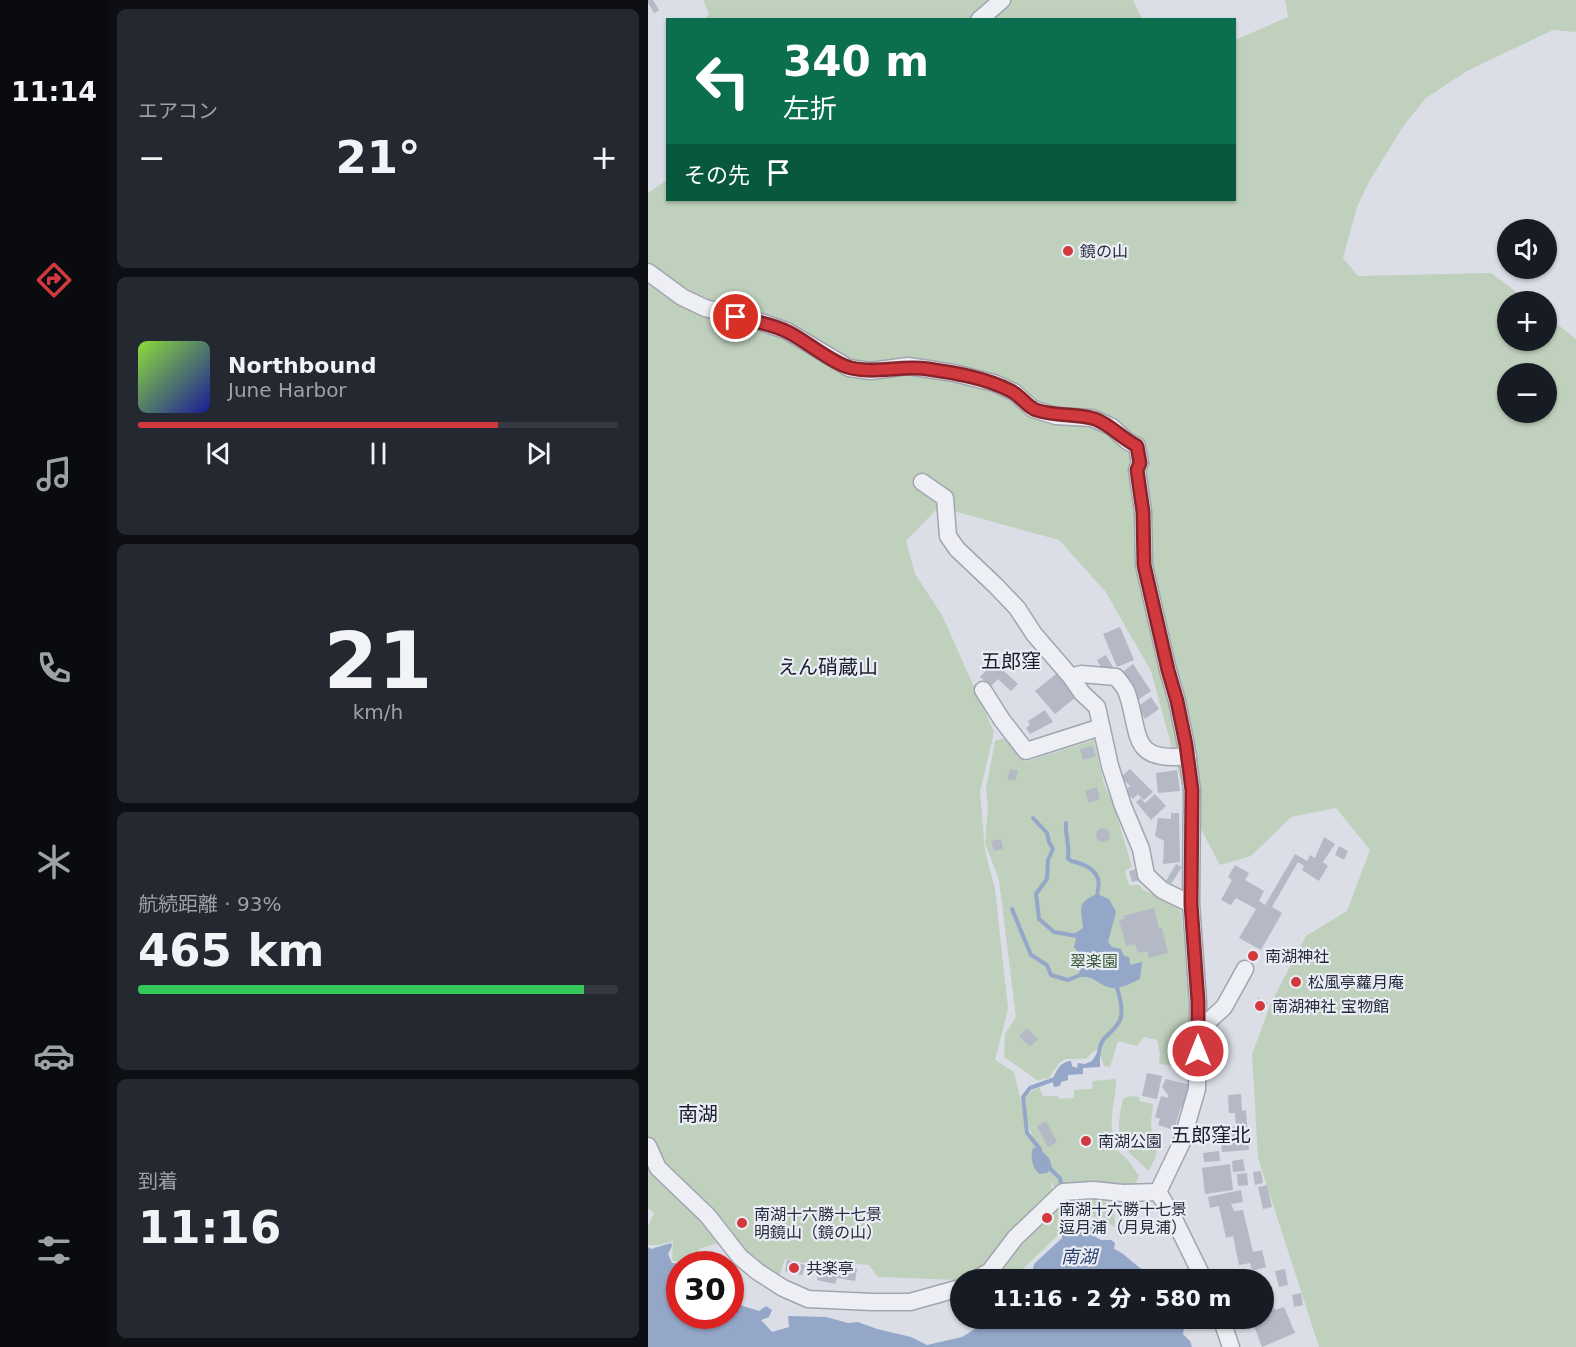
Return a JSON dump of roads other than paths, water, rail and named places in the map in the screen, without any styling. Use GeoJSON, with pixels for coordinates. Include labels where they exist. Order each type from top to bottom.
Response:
{"type":"FeatureCollection","features":[{"type":"Feature","properties":{"kind":"street"},"geometry":{"type":"LineString","coordinates":[[981,18],[1002,0]]}},
{"type":"Feature","properties":{"kind":"street"},"geometry":{"type":"LineString","coordinates":[[648,272],[664,285],[697,305],[787,331],[849,368],[871,371],[908,366],[994,383],[1014,393],[1033,410],[1056,416],[1092,418],[1113,427],[1127,441],[1137,446],[1140,463],[1137,470],[1143,512],[1144,565],[1177,701],[1192,790],[1191,904],[1198,1002],[1197,1089],[1181,1144],[1158,1192]]}},
{"type":"Feature","properties":{"kind":"street"},"geometry":{"type":"LineString","coordinates":[[922,482],[945,498],[948,536],[957,549],[1017,608],[1034,634],[1082,693],[1097,707],[1110,766],[1123,806],[1141,849],[1146,875],[1162,890],[1191,904]]}},
{"type":"Feature","properties":{"kind":"street"},"geometry":{"type":"LineString","coordinates":[[1071,677],[1081,674],[1116,677],[1126,691],[1135,731],[1141,745],[1152,754],[1168,758],[1188,756]]}},
{"type":"Feature","properties":{"kind":"street"},"geometry":{"type":"LineString","coordinates":[[983,690],[1026,751],[1101,727]]}},
{"type":"Feature","properties":{"kind":"street"},"geometry":{"type":"LineString","coordinates":[[1198,1031],[1224,1007],[1245,969]]}},
{"type":"Feature","properties":{"kind":"street"},"geometry":{"type":"LineString","coordinates":[[648,1146],[658,1168],[708,1216],[740,1257],[783,1288],[808,1299],[891,1302],[910,1302],[950,1291]]}},
{"type":"Feature","properties":{"kind":"street"},"geometry":{"type":"LineString","coordinates":[[992,1269],[1015,1238],[1064,1192],[1093,1190],[1123,1193],[1158,1192]]}},
{"type":"Feature","properties":{"kind":"street"},"geometry":{"type":"LineString","coordinates":[[1158,1192],[1199,1269]]}},
{"type":"Feature","properties":{"kind":"street"},"geometry":{"type":"LineString","coordinates":[[1225,1329],[1231,1347]]}},
{"type":"Feature","properties":{"kind":"water"},"geometry":{"type":"Polygon","coordinates":[[[1097,894],[1109,899],[1116,912],[1108,942],[1112,947],[1121,949],[1124,956],[1129,957],[1130,965],[1142,962],[1140,979],[1120,987],[1112,988],[1090,978],[1077,977],[1083,963],[1074,947],[1076,940],[1074,934],[1083,928],[1081,908],[1083,904],[1097,894]]]}},
{"type":"Feature","properties":{"kind":"water"},"geometry":{"type":"Polygon","coordinates":[[[1097,1053],[1100,1057],[1100,1067],[1083,1068],[1083,1074],[1068,1075],[1068,1080],[1054,1087],[1052,1080],[1061,1065],[1071,1061],[1072,1066],[1077,1068],[1078,1063],[1085,1064],[1092,1061],[1097,1053]]]}},
{"type":"Feature","properties":{"kind":"water"},"geometry":{"type":"Polygon","coordinates":[[[1038,1147],[1049,1158],[1052,1167],[1047,1173],[1039,1174],[1033,1165],[1032,1151],[1033,1148],[1038,1147]]]}},
{"type":"Feature","properties":{"kind":"water","name":"南湖"},"geometry":{"type":"Polygon","coordinates":[[[1089,1223],[1094,1224],[1094,1236],[1101,1240],[1111,1240],[1115,1243],[1114,1249],[1142,1269],[1033,1269],[1034,1264],[1061,1239],[1089,1223]]]}},
{"type":"Feature","properties":{"kind":"water"},"geometry":{"type":"Polygon","coordinates":[[[671,1243],[672,1246],[670,1251],[666,1251],[666,1329],[744,1329],[744,1306],[759,1311],[766,1306],[772,1310],[769,1317],[761,1320],[772,1332],[789,1327],[788,1316],[826,1317],[848,1323],[858,1322],[911,1337],[927,1345],[962,1337],[975,1329],[1184,1329],[1183,1334],[1192,1347],[648,1347],[648,1247],[651,1249],[671,1243]]]}},
{"type":"Feature","properties":{"kind":"waterway"},"geometry":{"type":"LineString","coordinates":[[1033,818],[1047,833],[1053,849],[1048,860],[1047,879],[1036,894],[1039,919],[1054,932],[1077,936]]}},
{"type":"Feature","properties":{"kind":"waterway"},"geometry":{"type":"LineString","coordinates":[[1066,823],[1068,858],[1094,871],[1099,883],[1097,898]]}},
{"type":"Feature","properties":{"kind":"waterway"},"geometry":{"type":"LineString","coordinates":[[1012,909],[1031,955],[1047,965],[1051,975],[1068,980],[1080,975]]}},
{"type":"Feature","properties":{"kind":"waterway"},"geometry":{"type":"LineString","coordinates":[[1098,1058],[1103,1040],[1121,1018],[1121,1003],[1116,984]]}},
{"type":"Feature","properties":{"kind":"waterway"},"geometry":{"type":"LineString","coordinates":[[1040,1149],[1027,1133],[1023,1097],[1030,1088],[1055,1079]]}},
{"type":"Feature","properties":{"kind":"waterway"},"geometry":{"type":"LineString","coordinates":[[1048,1167],[1060,1178],[1061,1184]]}},
{"type":"Feature","properties":{"kind":"waterway"},"geometry":{"type":"LineString","coordinates":[[1061,1207],[1061,1227],[1064,1237]]}},
{"type":"Feature","properties":{"kind":"tunnel"},"geometry":{"type":"LineString","coordinates":[[648,3],[653,0]]}},
{"type":"Feature","properties":{"kind":"place","name":"鏡の山"},"geometry":{"type":"Point","coordinates":[1068,251]}},
{"type":"Feature","properties":{"kind":"place","name":"南湖神社"},"geometry":{"type":"Point","coordinates":[1253,956]}},
{"type":"Feature","properties":{"kind":"place","name":"松風亭蘿月庵"},"geometry":{"type":"Point","coordinates":[1296,982]}},
{"type":"Feature","properties":{"kind":"place","name":"南湖神社 宝物館"},"geometry":{"type":"Point","coordinates":[1260,1006]}},
{"type":"Feature","properties":{"kind":"place","name":"南湖公園"},"geometry":{"type":"Point","coordinates":[1086,1141]}},
{"type":"Feature","properties":{"kind":"place","name":"南湖十六勝十七景 逗月浦（月見浦）"},"geometry":{"type":"Point","coordinates":[1047,1218]}},
{"type":"Feature","properties":{"kind":"place","name":"南湖十六勝十七景 明鏡山（鏡の山）"},"geometry":{"type":"Point","coordinates":[742,1223]}},
{"type":"Feature","properties":{"kind":"place","name":"共楽亭"},"geometry":{"type":"Point","coordinates":[794,1268]}},
{"type":"Feature","properties":{"kind":"district","name":"五郎窪"},"geometry":{"type":"Point","coordinates":[1011,661]}},
{"type":"Feature","properties":{"kind":"district","name":"えん硝蔵山"},"geometry":{"type":"Point","coordinates":[828,667]}},
{"type":"Feature","properties":{"kind":"district","name":"南湖"},"geometry":{"type":"Point","coordinates":[698,1114]}},
{"type":"Feature","properties":{"kind":"district","name":"五郎窪北"},"geometry":{"type":"Point","coordinates":[1211,1135]}},
{"type":"Feature","properties":{"kind":"park label","name":"翠楽園"},"geometry":{"type":"Point","coordinates":[1094,961]}}]}
